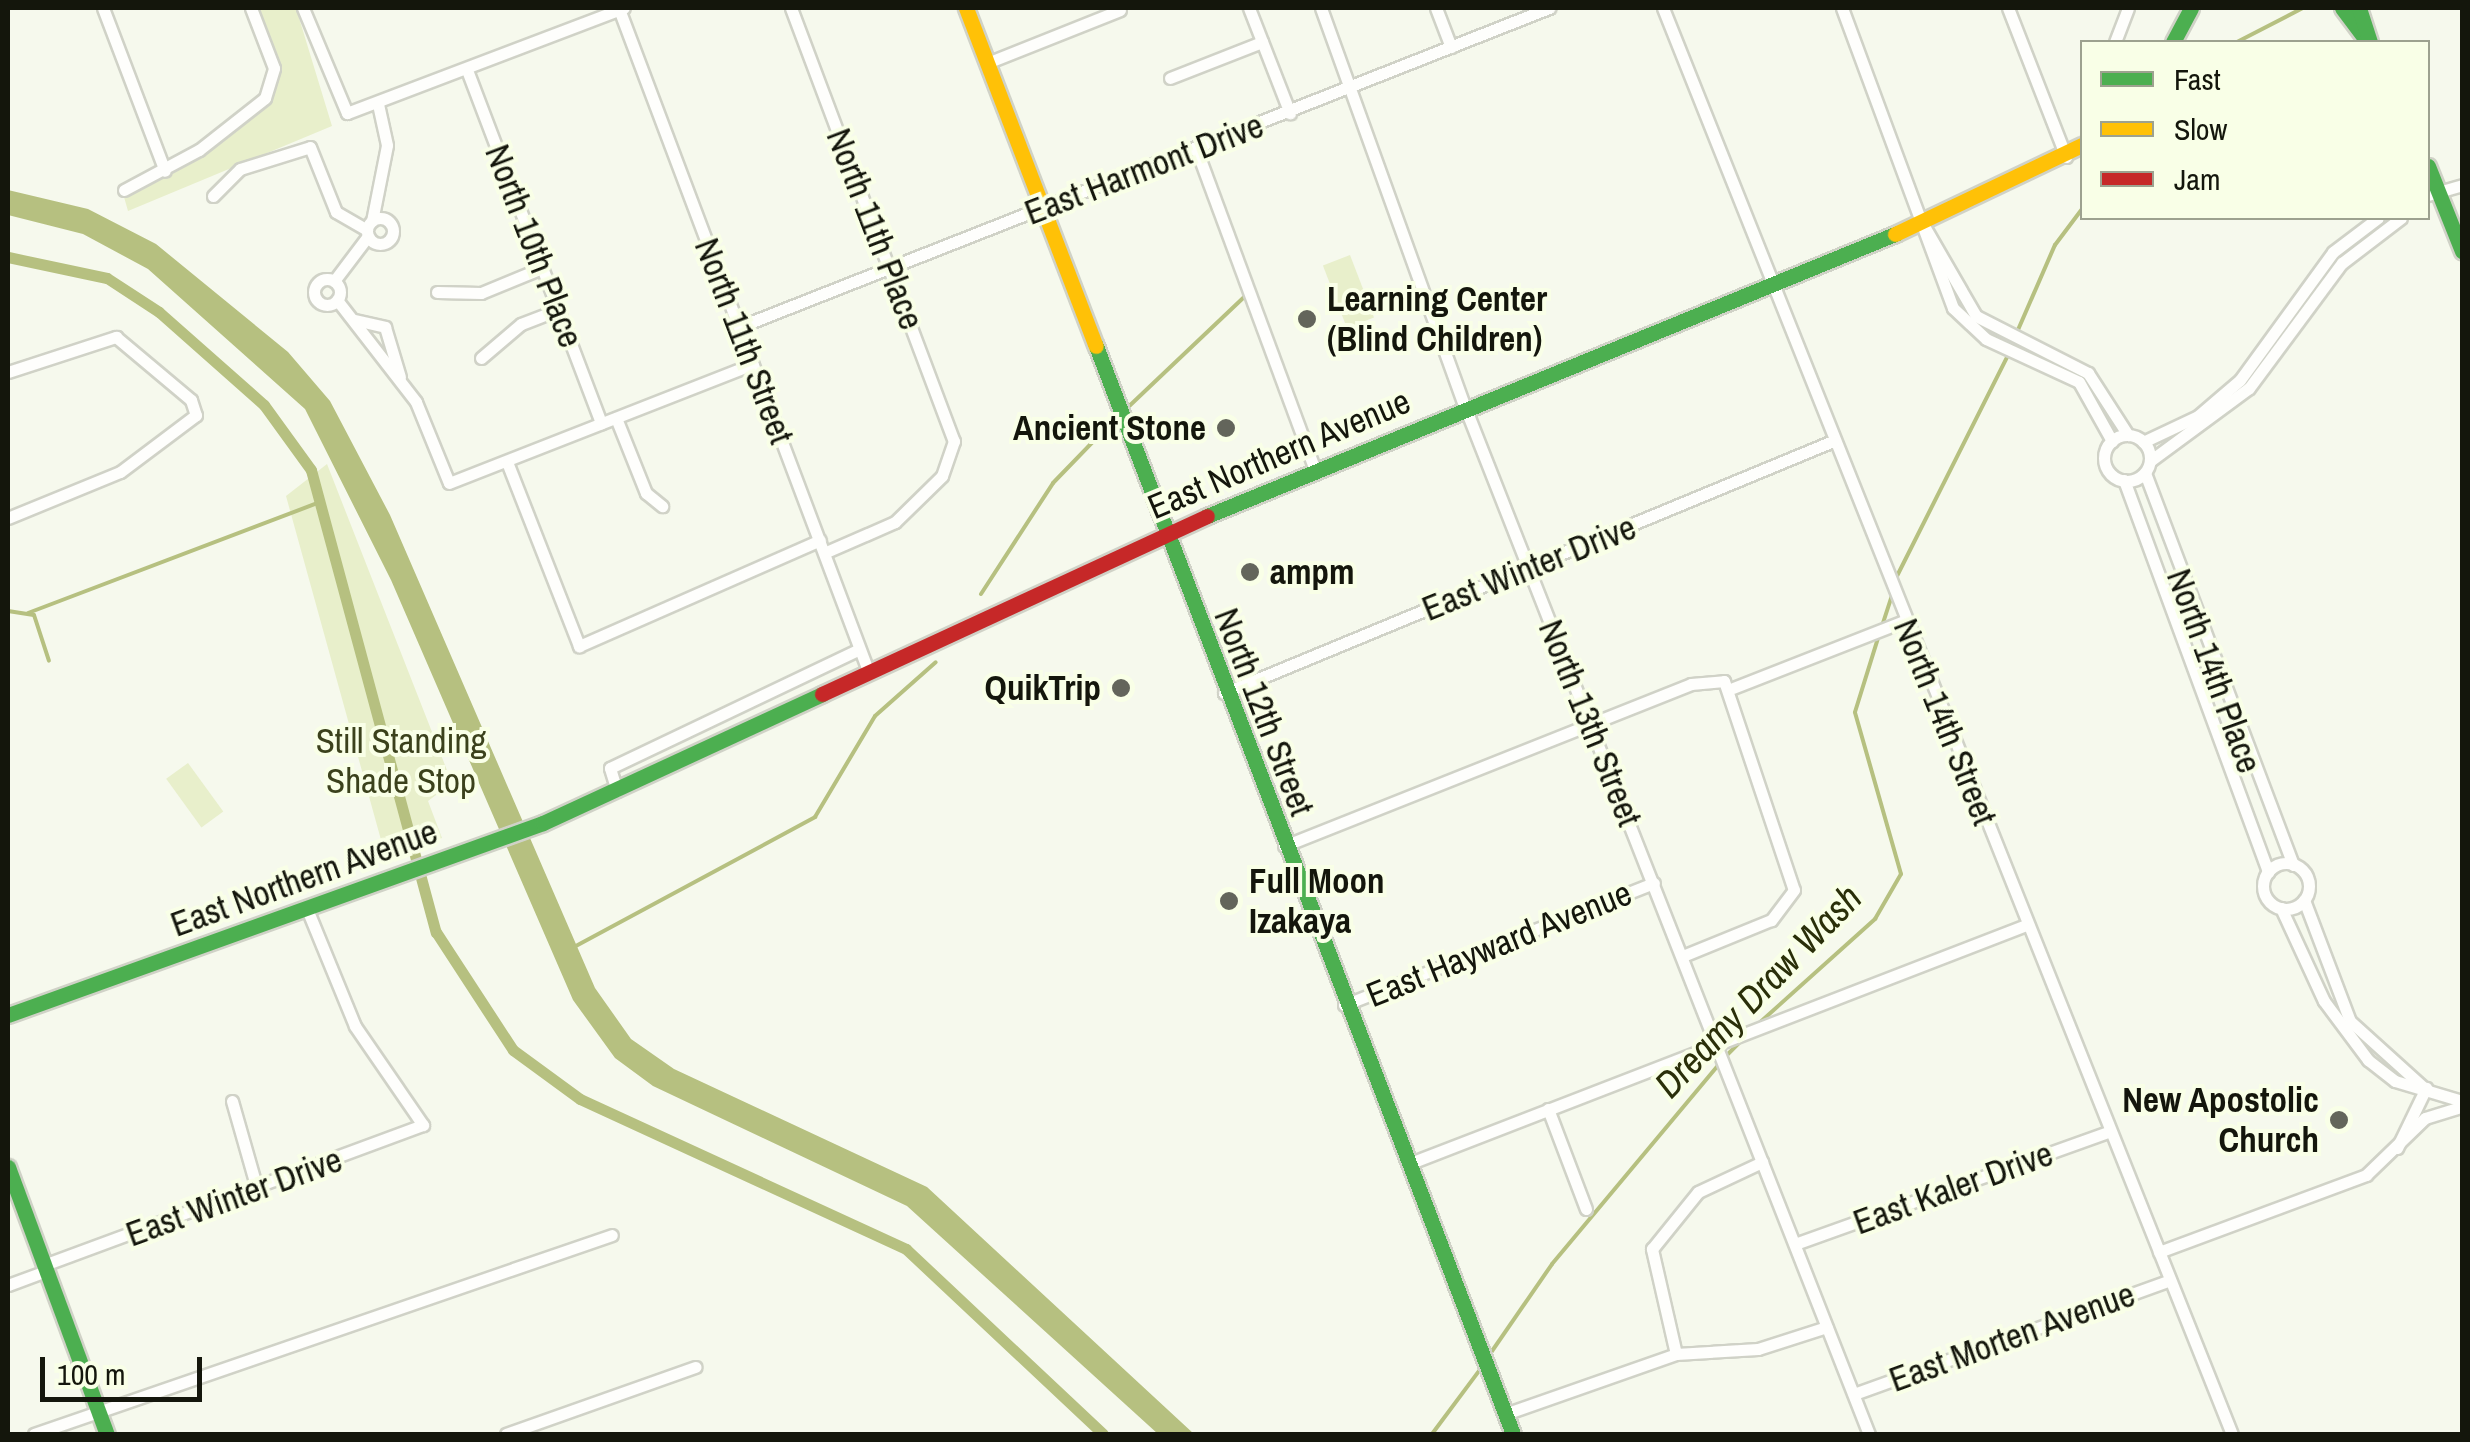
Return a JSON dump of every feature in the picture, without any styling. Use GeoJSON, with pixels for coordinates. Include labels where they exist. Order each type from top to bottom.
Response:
{"type":"FeatureCollection","features":[{"type":"Feature","properties":{"kind":"main road","name":"North 12th Street"},"geometry":{"type":"LineString","coordinates":[[966,8],[1224,692],[1512,1434]]}},
{"type":"Feature","properties":{"kind":"main road"},"geometry":{"type":"LineString","coordinates":[[2175,40],[2191,8]]}},
{"type":"Feature","properties":{"kind":"main road"},"geometry":{"type":"LineString","coordinates":[[2349,9],[2368,40]]}},
{"type":"Feature","properties":{"kind":"main road","name":"East Northern Avenue"},"geometry":{"type":"LineString","coordinates":[[8,1015],[503,839],[617,791],[1164,535],[1921,222],[2066,157],[2080,146]]}},
{"type":"Feature","properties":{"kind":"main road"},"geometry":{"type":"LineString","coordinates":[[2431,196],[2462,251]]}},
{"type":"Feature","properties":{"kind":"main road"},"geometry":{"type":"LineString","coordinates":[[8,1167],[108,1434]]}},
{"type":"Feature","properties":{"kind":"street"},"geometry":{"type":"LineString","coordinates":[[103,8],[165,171]]}},
{"type":"Feature","properties":{"kind":"street"},"geometry":{"type":"LineString","coordinates":[[124,190],[165,171],[272,85],[251,8]]}},
{"type":"Feature","properties":{"kind":"street"},"geometry":{"type":"LineString","coordinates":[[303,8],[347,113],[621,8]]}},
{"type":"Feature","properties":{"kind":"street","name":"North 11th Street"},"geometry":{"type":"LineString","coordinates":[[621,8],[869,673]]}},
{"type":"Feature","properties":{"kind":"street","name":"North 11th Place"},"geometry":{"type":"LineString","coordinates":[[791,8],[890,268],[954,451],[942,476],[895,522],[824,553]]}},
{"type":"Feature","properties":{"kind":"street"},"geometry":{"type":"LineString","coordinates":[[1249,8],[1290,113]]}},
{"type":"Feature","properties":{"kind":"street","name":"North 13th Street"},"geometry":{"type":"LineString","coordinates":[[1320,8],[1465,408],[1870,1434]]}},
{"type":"Feature","properties":{"kind":"street"},"geometry":{"type":"LineString","coordinates":[[1436,8],[1452,47]]}},
{"type":"Feature","properties":{"kind":"street","name":"East Harmont Drive"},"geometry":{"type":"LineString","coordinates":[[739,327],[1198,151],[1549,8]]}},
{"type":"Feature","properties":{"kind":"street","name":"North 14th Street"},"geometry":{"type":"LineString","coordinates":[[1663,8],[1832,441],[2232,1434]]}},
{"type":"Feature","properties":{"kind":"street","name":"North 14th Place"},"geometry":{"type":"LineString","coordinates":[[1842,8],[1953,308],[2004,340],[2088,373],[2128,435]]}},
{"type":"Feature","properties":{"kind":"street"},"geometry":{"type":"LineString","coordinates":[[2008,8],[2066,157]]}},
{"type":"Feature","properties":{"kind":"street"},"geometry":{"type":"LineString","coordinates":[[2115,40],[2128,8]]}},
{"type":"Feature","properties":{"kind":"street"},"geometry":{"type":"LineString","coordinates":[[987,63],[1120,10]]}},
{"type":"Feature","properties":{"kind":"street"},"geometry":{"type":"LineString","coordinates":[[1170,78],[1262,42]]}},
{"type":"Feature","properties":{"kind":"street","name":"North 10th Place"},"geometry":{"type":"LineString","coordinates":[[467,70],[601,423]]}},
{"type":"Feature","properties":{"kind":"street"},"geometry":{"type":"LineString","coordinates":[[337,300],[323,304],[314,292],[334,281],[369,229],[387,145],[378,104]]}},
{"type":"Feature","properties":{"kind":"street"},"geometry":{"type":"LineString","coordinates":[[213,196],[240,170],[310,146],[330,204],[369,229]]}},
{"type":"Feature","properties":{"kind":"street"},"geometry":{"type":"LineString","coordinates":[[1198,151],[1315,470]]}},
{"type":"Feature","properties":{"kind":"street"},"geometry":{"type":"LineString","coordinates":[[2431,196],[2462,185]]}},
{"type":"Feature","properties":{"kind":"street"},"geometry":{"type":"LineString","coordinates":[[2112,441],[2128,435],[2143,442],[2198,416],[2240,380],[2333,252],[2375,220]]}},
{"type":"Feature","properties":{"kind":"street"},"geometry":{"type":"LineString","coordinates":[[2124,480],[2147,467],[2249,388],[2342,263],[2398,220]]}},
{"type":"Feature","properties":{"kind":"street"},"geometry":{"type":"LineString","coordinates":[[437,292],[481,293],[542,268]]}},
{"type":"Feature","properties":{"kind":"street"},"geometry":{"type":"LineString","coordinates":[[334,281],[337,300],[400,377]]}},
{"type":"Feature","properties":{"kind":"street"},"geometry":{"type":"LineString","coordinates":[[482,358],[521,324],[558,310]]}},
{"type":"Feature","properties":{"kind":"street"},"geometry":{"type":"LineString","coordinates":[[355,320],[386,328],[400,377],[449,483],[752,364]]}},
{"type":"Feature","properties":{"kind":"street"},"geometry":{"type":"LineString","coordinates":[[8,372],[116,337],[191,400],[196,416],[120,472],[8,518]]}},
{"type":"Feature","properties":{"kind":"street","name":"North 14th Place"},"geometry":{"type":"LineString","coordinates":[[2023,348],[2089,390],[2112,441],[2106,464],[2124,480],[2268,872],[2264,891],[2281,908],[2340,1028],[2395,1081],[2426,1088]]}},
{"type":"Feature","properties":{"kind":"street"},"geometry":{"type":"LineString","coordinates":[[616,418],[646,493],[662,506]]}},
{"type":"Feature","properties":{"kind":"street","name":"East Winter Drive"},"geometry":{"type":"LineString","coordinates":[[1224,692],[1832,441]]}},
{"type":"Feature","properties":{"kind":"street","name":"North 14th Place"},"geometry":{"type":"LineString","coordinates":[[2143,442],[2147,467],[2292,864],[2307,878],[2304,900],[2350,1022],[2426,1088]]}},
{"type":"Feature","properties":{"kind":"street"},"geometry":{"type":"LineString","coordinates":[[507,462],[579,646],[820,540]]}},
{"type":"Feature","properties":{"kind":"street"},"geometry":{"type":"LineString","coordinates":[[1283,846],[1702,680],[1729,684],[1904,621]]}},
{"type":"Feature","properties":{"kind":"street"},"geometry":{"type":"LineString","coordinates":[[617,791],[610,768],[859,649]]}},
{"type":"Feature","properties":{"kind":"street"},"geometry":{"type":"LineString","coordinates":[[1682,956],[1771,920],[1789,904],[1793,868],[1729,684]]}},
{"type":"Feature","properties":{"kind":"street"},"geometry":{"type":"LineString","coordinates":[[2268,872],[2292,864]]}},
{"type":"Feature","properties":{"kind":"street","name":"East Hayward Avenue"},"geometry":{"type":"LineString","coordinates":[[1344,1005],[1654,883]]}},
{"type":"Feature","properties":{"kind":"street"},"geometry":{"type":"LineString","coordinates":[[2281,908],[2304,900]]}},
{"type":"Feature","properties":{"kind":"street","name":"East Winter Drive"},"geometry":{"type":"LineString","coordinates":[[8,1284],[423,1124],[347,1011],[307,909]]}},
{"type":"Feature","properties":{"kind":"street"},"geometry":{"type":"LineString","coordinates":[[1408,1164],[2026,925]]}},
{"type":"Feature","properties":{"kind":"street"},"geometry":{"type":"LineString","coordinates":[[2394,1156],[2426,1088]]}},
{"type":"Feature","properties":{"kind":"street","name":"East Morten Avenue"},"geometry":{"type":"LineString","coordinates":[[2426,1088],[2462,1104]]}},
{"type":"Feature","properties":{"kind":"street"},"geometry":{"type":"LineString","coordinates":[[232,1100],[258,1189]]}},
{"type":"Feature","properties":{"kind":"street","name":"East Morten Avenue"},"geometry":{"type":"LineString","coordinates":[[2159,1252],[2394,1156],[2424,1118],[2462,1104]]}},
{"type":"Feature","properties":{"kind":"street"},"geometry":{"type":"LineString","coordinates":[[1548,1110],[1586,1209]]}},
{"type":"Feature","properties":{"kind":"street","name":"East Kaler Drive"},"geometry":{"type":"LineString","coordinates":[[1795,1244],[2110,1131]]}},
{"type":"Feature","properties":{"kind":"street"},"geometry":{"type":"LineString","coordinates":[[1676,1354],[1645,1260],[1698,1192],[1762,1162]]}},
{"type":"Feature","properties":{"kind":"street"},"geometry":{"type":"LineString","coordinates":[[34,1434],[591,1235],[612,1235]]}},
{"type":"Feature","properties":{"kind":"street","name":"East Morten Avenue"},"geometry":{"type":"LineString","coordinates":[[1854,1394],[2170,1280]]}},
{"type":"Feature","properties":{"kind":"street"},"geometry":{"type":"LineString","coordinates":[[1505,1414],[1676,1354],[1758,1349],[1828,1327]]}},
{"type":"Feature","properties":{"kind":"street"},"geometry":{"type":"LineString","coordinates":[[506,1434],[695,1367]]}},
{"type":"Feature","properties":{"kind":"green space"},"geometry":{"type":"Polygon","coordinates":[[[256,8],[296,8],[332,126],[128,211],[124,197],[202,154],[269,101],[279,67],[256,8]]]}},
{"type":"Feature","properties":{"kind":"green space"},"geometry":{"type":"Polygon","coordinates":[[[1350,255],[1374,318],[1347,328],[1323,265],[1350,255]]]}},
{"type":"Feature","properties":{"kind":"green space","name":"Still Standing Shade Stop"},"geometry":{"type":"Polygon","coordinates":[[[327,464],[452,783],[428,801],[442,838],[386,858],[286,496],[327,464]]]}},
{"type":"Feature","properties":{"kind":"green space"},"geometry":{"type":"Polygon","coordinates":[[[188,763],[223,812],[201,827],[166,779],[188,763]]]}},
{"type":"Feature","properties":{"kind":"shaded area"},"geometry":{"type":"Polygon","coordinates":[[[8,190],[88,209],[156,244],[288,352],[330,401],[390,515],[595,988],[631,1039],[674,1069],[927,1187],[1194,1434],[1158,1434],[907,1206],[653,1086],[615,1058],[573,1000],[391,580],[305,409],[148,269],[83,234],[8,215],[8,190]]]}},
{"type":"Feature","properties":{"kind":"waterway","name":"Dreamy Draw Wash"},"geometry":{"type":"LineString","coordinates":[[2241,40],[2303,8]]}},
{"type":"Feature","properties":{"kind":"waterway","name":"Dreamy Draw Wash"},"geometry":{"type":"LineString","coordinates":[[2011,346],[2055,245],[2080,212]]}},
{"type":"Feature","properties":{"kind":"waterway"},"geometry":{"type":"LineString","coordinates":[[8,257],[107,278],[159,312],[264,405],[311,470],[436,932],[513,1050],[580,1099],[906,1249],[1103,1434]]}},
{"type":"Feature","properties":{"kind":"waterway"},"geometry":{"type":"LineString","coordinates":[[1124,411],[1244,297]]}},
{"type":"Feature","properties":{"kind":"waterway","name":"Dreamy Draw Wash"},"geometry":{"type":"LineString","coordinates":[[1896,578],[2008,355]]}},
{"type":"Feature","properties":{"kind":"waterway"},"geometry":{"type":"LineString","coordinates":[[981,594],[1053,483],[1117,417]]}},
{"type":"Feature","properties":{"kind":"waterway"},"geometry":{"type":"LineString","coordinates":[[28,613],[320,502]]}},
{"type":"Feature","properties":{"kind":"waterway","name":"Dreamy Draw Wash"},"geometry":{"type":"LineString","coordinates":[[1882,626],[1893,592]]}},
{"type":"Feature","properties":{"kind":"waterway"},"geometry":{"type":"LineString","coordinates":[[8,611],[34,615],[49,661]]}},
{"type":"Feature","properties":{"kind":"waterway","name":"Dreamy Draw Wash"},"geometry":{"type":"LineString","coordinates":[[1757,1025],[1875,919],[1901,874],[1855,712],[1879,635]]}},
{"type":"Feature","properties":{"kind":"waterway"},"geometry":{"type":"LineString","coordinates":[[574,947],[815,817],[875,716],[936,662]]}},
{"type":"Feature","properties":{"kind":"waterway","name":"Dreamy Draw Wash"},"geometry":{"type":"LineString","coordinates":[[1725,1057],[1743,1039]]}},
{"type":"Feature","properties":{"kind":"waterway","name":"Dreamy Draw Wash"},"geometry":{"type":"LineString","coordinates":[[1490,1354],[1552,1264],[1719,1064]]}},
{"type":"Feature","properties":{"kind":"waterway","name":"Dreamy Draw Wash"},"geometry":{"type":"LineString","coordinates":[[1432,1434],[1482,1367]]}},
{"type":"Feature","properties":{"kind":"traffic: fast"},"geometry":{"type":"LineString","coordinates":[[2174,40],[2191,8]]}},
{"type":"Feature","properties":{"kind":"traffic: fast"},"geometry":{"type":"LineString","coordinates":[[2342,8],[2366,40]]}},
{"type":"Feature","properties":{"kind":"traffic: fast"},"geometry":{"type":"LineString","coordinates":[[2359,8],[2369,40]]}},
{"type":"Feature","properties":{"kind":"traffic: fast"},"geometry":{"type":"LineString","coordinates":[[2430,171],[2462,251]]}},
{"type":"Feature","properties":{"kind":"traffic: fast"},"geometry":{"type":"LineString","coordinates":[[1207,516],[1895,234]]}},
{"type":"Feature","properties":{"kind":"traffic: fast"},"geometry":{"type":"LineString","coordinates":[[1096,346],[1513,1434]]}},
{"type":"Feature","properties":{"kind":"traffic: fast"},"geometry":{"type":"LineString","coordinates":[[8,1015],[543,823],[822,694]]}},
{"type":"Feature","properties":{"kind":"traffic: fast"},"geometry":{"type":"LineString","coordinates":[[8,1167],[107,1434]]}},
{"type":"Feature","properties":{"kind":"traffic: slow"},"geometry":{"type":"LineString","coordinates":[[966,8],[1096,346]]}},
{"type":"Feature","properties":{"kind":"traffic: slow"},"geometry":{"type":"LineString","coordinates":[[1895,234],[2080,146]]}},
{"type":"Feature","properties":{"kind":"traffic: jam"},"geometry":{"type":"LineString","coordinates":[[822,694],[1207,516]]}},
{"type":"Feature","properties":{"kind":"place","name":"Learning Center (Blind Children)"},"geometry":{"type":"Point","coordinates":[1307,319]}},
{"type":"Feature","properties":{"kind":"place","name":"Ancient Stone"},"geometry":{"type":"Point","coordinates":[1226,428]}},
{"type":"Feature","properties":{"kind":"place","name":"ampm"},"geometry":{"type":"Point","coordinates":[1250,572]}},
{"type":"Feature","properties":{"kind":"place","name":"QuikTrip"},"geometry":{"type":"Point","coordinates":[1121,688]}},
{"type":"Feature","properties":{"kind":"place","name":"Full Moon Izakaya"},"geometry":{"type":"Point","coordinates":[1229,901]}},
{"type":"Feature","properties":{"kind":"place","name":"New Apostolic Church"},"geometry":{"type":"Point","coordinates":[2339,1120]}}]}
